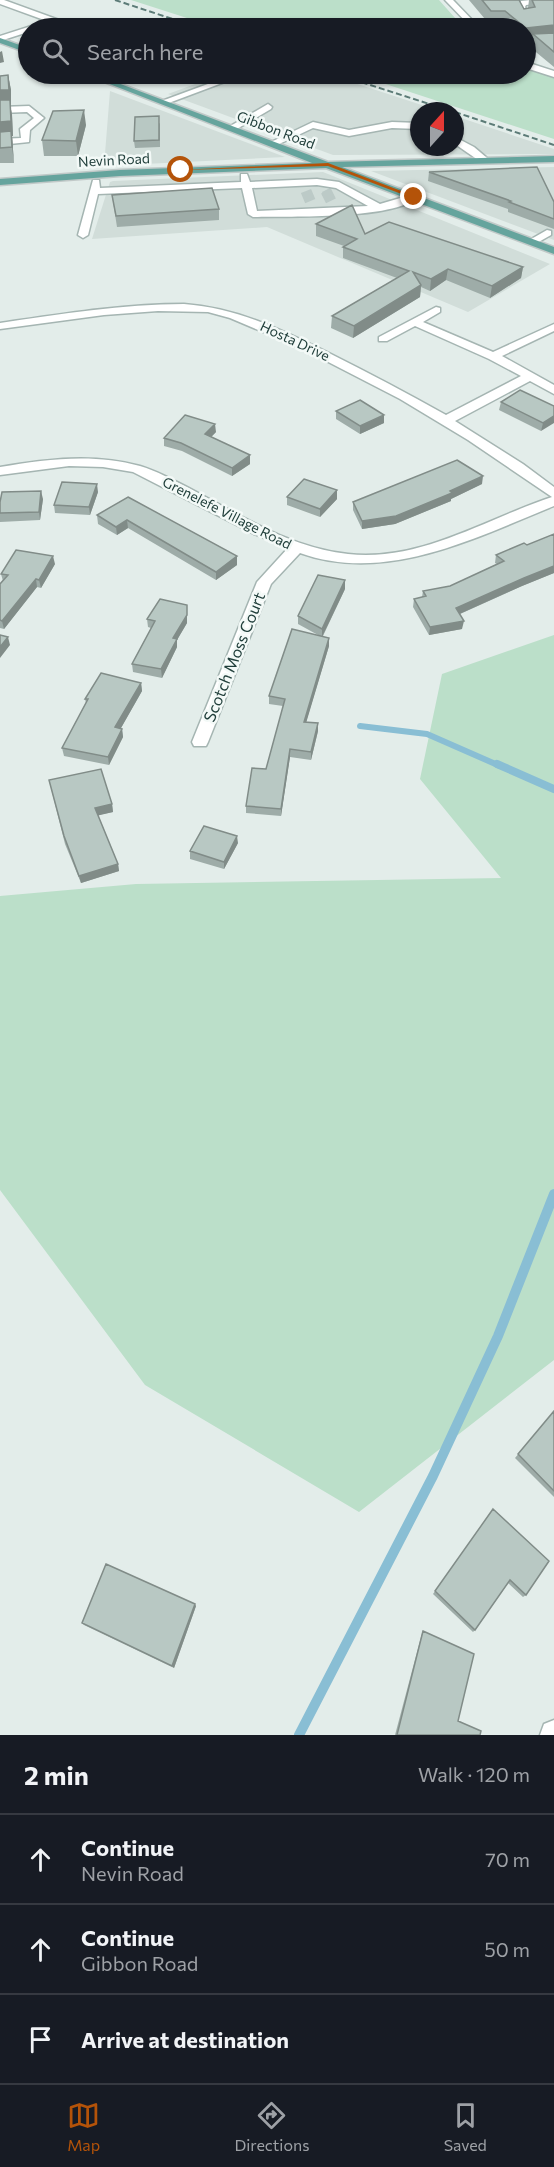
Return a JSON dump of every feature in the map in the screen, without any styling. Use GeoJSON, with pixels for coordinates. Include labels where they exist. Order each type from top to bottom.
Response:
{"type":"FeatureCollection","features":[{"type":"Feature","properties":{"kind":"main road"},"geometry":{"type":"LineString","coordinates":[[0,40],[18,47]]}},
{"type":"Feature","properties":{"kind":"main road","name":"Gibbon Road"},"geometry":{"type":"LineString","coordinates":[[115,84],[554,251]]}},
{"type":"Feature","properties":{"kind":"main road","name":"Nevin Road"},"geometry":{"type":"LineString","coordinates":[[0,182],[98,174],[328,164],[554,159]]}},
{"type":"Feature","properties":{"kind":"street"},"geometry":{"type":"LineString","coordinates":[[449,0],[466,18]]}},
{"type":"Feature","properties":{"kind":"street"},"geometry":{"type":"LineString","coordinates":[[526,18],[521,7],[524,3],[554,0]]}},
{"type":"Feature","properties":{"kind":"street"},"geometry":{"type":"LineString","coordinates":[[0,2],[46,18]]}},
{"type":"Feature","properties":{"kind":"street"},"geometry":{"type":"LineString","coordinates":[[0,40],[18,33]]}},
{"type":"Feature","properties":{"kind":"street"},"geometry":{"type":"LineString","coordinates":[[536,43],[554,42]]}},
{"type":"Feature","properties":{"kind":"street"},"geometry":{"type":"LineString","coordinates":[[536,69],[554,75]]}},
{"type":"Feature","properties":{"kind":"street"},"geometry":{"type":"LineString","coordinates":[[163,102],[214,84]]}},
{"type":"Feature","properties":{"kind":"street"},"geometry":{"type":"LineString","coordinates":[[232,128],[268,107]]}},
{"type":"Feature","properties":{"kind":"street"},"geometry":{"type":"LineString","coordinates":[[0,110],[29,109],[39,118],[28,124],[25,129],[26,140],[0,142]]}},
{"type":"Feature","properties":{"kind":"street"},"geometry":{"type":"LineString","coordinates":[[274,143],[313,125],[336,133],[353,133],[391,123],[410,125]]}},
{"type":"Feature","properties":{"kind":"street"},"geometry":{"type":"LineString","coordinates":[[464,145],[484,160]]}},
{"type":"Feature","properties":{"kind":"street"},"geometry":{"type":"LineString","coordinates":[[243,168],[253,214],[280,213],[312,207],[378,207],[404,202],[414,197]]}},
{"type":"Feature","properties":{"kind":"street"},"geometry":{"type":"LineString","coordinates":[[211,169],[214,186]]}},
{"type":"Feature","properties":{"kind":"street"},"geometry":{"type":"LineString","coordinates":[[83,235],[98,174]]}},
{"type":"Feature","properties":{"kind":"street"},"geometry":{"type":"LineString","coordinates":[[94,191],[214,186],[339,185],[378,207]]}},
{"type":"Feature","properties":{"kind":"street"},"geometry":{"type":"LineString","coordinates":[[280,213],[286,223]]}},
{"type":"Feature","properties":{"kind":"street"},"geometry":{"type":"LineString","coordinates":[[531,242],[547,233]]}},
{"type":"Feature","properties":{"kind":"street","name":"Hosta Drive"},"geometry":{"type":"LineString","coordinates":[[0,326],[104,312],[147,309],[194,308],[221,311],[252,321],[328,357],[446,420],[532,476],[554,495]]}},
{"type":"Feature","properties":{"kind":"street"},"geometry":{"type":"LineString","coordinates":[[383,339],[436,310]]}},
{"type":"Feature","properties":{"kind":"street"},"geometry":{"type":"LineString","coordinates":[[414,322],[494,356],[554,390]]}},
{"type":"Feature","properties":{"kind":"street"},"geometry":{"type":"LineString","coordinates":[[494,356],[554,327]]}},
{"type":"Feature","properties":{"kind":"street"},"geometry":{"type":"LineString","coordinates":[[446,420],[529,377]]}},
{"type":"Feature","properties":{"kind":"street","name":"Grenelefe Village Road"},"geometry":{"type":"LineString","coordinates":[[0,471],[77,460],[114,463],[137,469],[296,548],[324,557],[354,561],[401,557],[432,549],[554,501]]}},
{"type":"Feature","properties":{"kind":"street","name":"Scotch Moss Court"},"geometry":{"type":"LineString","coordinates":[[200,742],[264,582],[296,548]]}},
{"type":"Feature","properties":{"kind":"shaded area"},"geometry":{"type":"Polygon","coordinates":[[[195,84],[358,84],[413,102],[410,102],[410,155],[333,155],[168,94],[195,84]]]}},
{"type":"Feature","properties":{"kind":"shaded area"},"geometry":{"type":"Polygon","coordinates":[[[110,91],[285,157],[104,166],[110,91]]]}},
{"type":"Feature","properties":{"kind":"shaded area"},"geometry":{"type":"Polygon","coordinates":[[[464,119],[554,149],[554,154],[464,154],[464,119]]]}},
{"type":"Feature","properties":{"kind":"shaded area"},"geometry":{"type":"Polygon","coordinates":[[[554,167],[554,240],[371,171],[554,167]]]}},
{"type":"Feature","properties":{"kind":"shaded area"},"geometry":{"type":"Polygon","coordinates":[[[323,172],[550,264],[468,312],[267,227],[92,239],[110,182],[113,181],[323,172]]]}},
{"type":"Feature","properties":{"kind":"green space"},"geometry":{"type":"Polygon","coordinates":[[[131,0],[439,0],[455,18],[187,18],[131,0]]]}},
{"type":"Feature","properties":{"kind":"green space"},"geometry":{"type":"Polygon","coordinates":[[[536,72],[554,78],[554,139],[464,110],[464,102],[441,102],[386,84],[536,84],[536,72]]]}},
{"type":"Feature","properties":{"kind":"green space"},"geometry":{"type":"Polygon","coordinates":[[[554,635],[554,1360],[359,1512],[145,1385],[0,1190],[0,896],[136,884],[501,878],[420,779],[442,674],[554,635]]]}},
{"type":"Feature","properties":{"kind":"building"},"geometry":{"type":"Polygon","coordinates":[[[482,0],[519,0],[524,9],[535,7],[532,0],[554,0],[554,25],[536,27],[536,18],[514,18],[505,11],[491,11],[482,0]]]}},
{"type":"Feature","properties":{"kind":"building"},"geometry":{"type":"Polygon","coordinates":[[[554,33],[554,52],[536,37],[536,34],[554,33]]]}},
{"type":"Feature","properties":{"kind":"building"},"geometry":{"type":"Polygon","coordinates":[[[8,75],[9,90],[0,90],[0,76],[8,75]]]}},
{"type":"Feature","properties":{"kind":"building"},"geometry":{"type":"Polygon","coordinates":[[[0,100],[10,100],[11,121],[0,122],[0,100]]]}},
{"type":"Feature","properties":{"kind":"building"},"geometry":{"type":"Polygon","coordinates":[[[84,110],[76,141],[42,140],[53,111],[84,110]]]}},
{"type":"Feature","properties":{"kind":"building"},"geometry":{"type":"Polygon","coordinates":[[[159,116],[159,140],[134,141],[135,117],[159,116]]]}},
{"type":"Feature","properties":{"kind":"building"},"geometry":{"type":"Polygon","coordinates":[[[11,131],[12,147],[0,148],[0,132],[11,131]]]}},
{"type":"Feature","properties":{"kind":"building"},"geometry":{"type":"Polygon","coordinates":[[[537,167],[554,202],[554,219],[429,172],[537,167]]]}},
{"type":"Feature","properties":{"kind":"building"},"geometry":{"type":"Polygon","coordinates":[[[212,188],[219,209],[116,216],[112,195],[212,188]]]}},
{"type":"Feature","properties":{"kind":"building"},"geometry":{"type":"Polygon","coordinates":[[[352,205],[365,234],[389,222],[523,267],[492,286],[448,269],[431,279],[413,272],[421,285],[354,326],[332,316],[409,271],[343,247],[357,239],[316,224],[352,205]]]}},
{"type":"Feature","properties":{"kind":"building"},"geometry":{"type":"Polygon","coordinates":[[[520,390],[554,406],[554,416],[543,423],[501,402],[520,390]]]}},
{"type":"Feature","properties":{"kind":"building"},"geometry":{"type":"Polygon","coordinates":[[[360,400],[384,415],[360,426],[336,411],[360,400]]]}},
{"type":"Feature","properties":{"kind":"building"},"geometry":{"type":"Polygon","coordinates":[[[185,415],[215,424],[205,434],[250,455],[232,468],[181,443],[164,438],[185,415]]]}},
{"type":"Feature","properties":{"kind":"building"},"geometry":{"type":"Polygon","coordinates":[[[457,460],[483,476],[450,491],[452,493],[396,516],[362,521],[353,502],[457,460]]]}},
{"type":"Feature","properties":{"kind":"building"},"geometry":{"type":"Polygon","coordinates":[[[304,479],[337,490],[320,509],[287,497],[304,479]]]}},
{"type":"Feature","properties":{"kind":"building"},"geometry":{"type":"Polygon","coordinates":[[[62,482],[97,484],[89,507],[54,505],[62,482]]]}},
{"type":"Feature","properties":{"kind":"building"},"geometry":{"type":"Polygon","coordinates":[[[41,491],[39,512],[0,513],[2,492],[41,491]]]}},
{"type":"Feature","properties":{"kind":"building"},"geometry":{"type":"Polygon","coordinates":[[[128,497],[237,556],[216,572],[127,520],[116,527],[97,515],[128,497]]]}},
{"type":"Feature","properties":{"kind":"building"},"geometry":{"type":"Polygon","coordinates":[[[554,534],[554,566],[456,608],[464,621],[430,627],[414,599],[426,596],[423,591],[450,586],[504,561],[496,555],[554,534]]]}},
{"type":"Feature","properties":{"kind":"building"},"geometry":{"type":"Polygon","coordinates":[[[16,550],[53,556],[39,580],[36,579],[2,621],[0,620],[0,584],[8,575],[1,574],[16,550]]]}},
{"type":"Feature","properties":{"kind":"building"},"geometry":{"type":"Polygon","coordinates":[[[318,575],[345,580],[322,629],[298,616],[318,575]]]}},
{"type":"Feature","properties":{"kind":"building"},"geometry":{"type":"Polygon","coordinates":[[[160,599],[187,605],[187,615],[173,638],[177,639],[161,669],[132,664],[155,621],[147,619],[160,599]]]}},
{"type":"Feature","properties":{"kind":"building"},"geometry":{"type":"Polygon","coordinates":[[[292,629],[329,638],[304,722],[318,723],[311,752],[290,749],[281,809],[246,806],[252,768],[266,769],[285,699],[269,696],[292,629]]]}},
{"type":"Feature","properties":{"kind":"building"},"geometry":{"type":"Polygon","coordinates":[[[0,635],[8,637],[0,647],[0,635]]]}},
{"type":"Feature","properties":{"kind":"building"},"geometry":{"type":"Polygon","coordinates":[[[101,673],[141,683],[115,727],[122,729],[108,757],[62,748],[88,699],[85,699],[101,673]]]}},
{"type":"Feature","properties":{"kind":"building"},"geometry":{"type":"Polygon","coordinates":[[[101,769],[112,804],[95,808],[118,864],[79,876],[64,836],[49,780],[101,769]]]}},
{"type":"Feature","properties":{"kind":"building"},"geometry":{"type":"Polygon","coordinates":[[[204,826],[237,836],[224,862],[190,851],[204,826]]]}},
{"type":"Feature","properties":{"kind":"building"},"geometry":{"type":"Polygon","coordinates":[[[554,1411],[554,1491],[518,1454],[554,1411]]]}},
{"type":"Feature","properties":{"kind":"building"},"geometry":{"type":"Polygon","coordinates":[[[493,1509],[549,1561],[526,1595],[510,1580],[475,1630],[435,1591],[493,1509]]]}},
{"type":"Feature","properties":{"kind":"building"},"geometry":{"type":"Polygon","coordinates":[[[106,1564],[195,1604],[172,1666],[82,1623],[106,1564]]]}},
{"type":"Feature","properties":{"kind":"building"},"geometry":{"type":"Polygon","coordinates":[[[423,1631],[474,1654],[458,1721],[481,1731],[480,1735],[397,1735],[423,1631]]]}},
{"type":"Feature","properties":{"kind":"waterway"},"geometry":{"type":"LineString","coordinates":[[360,726],[427,734],[500,766]]}},
{"type":"Feature","properties":{"kind":"waterway"},"geometry":{"type":"LineString","coordinates":[[497,764],[554,789]]}},
{"type":"Feature","properties":{"kind":"waterway"},"geometry":{"type":"LineString","coordinates":[[299,1735],[433,1476],[498,1336],[554,1194]]}},
{"type":"Feature","properties":{"kind":"tunnel"},"geometry":{"type":"LineString","coordinates":[[306,191],[311,203]]}},
{"type":"Feature","properties":{"kind":"tunnel"},"geometry":{"type":"LineString","coordinates":[[326,191],[331,201]]}},
{"type":"Feature","properties":{"kind":"railway"},"geometry":{"type":"LineString","coordinates":[[115,0],[170,18]]}},
{"type":"Feature","properties":{"kind":"railway"},"geometry":{"type":"LineString","coordinates":[[367,84],[423,102]]}},
{"type":"Feature","properties":{"kind":"railway"},"geometry":{"type":"LineString","coordinates":[[464,115],[554,145]]}},
{"type":"Feature","properties":{"kind":"route"},"geometry":{"type":"LineString","coordinates":[[181,170],[328,164],[414,197]]}}]}
